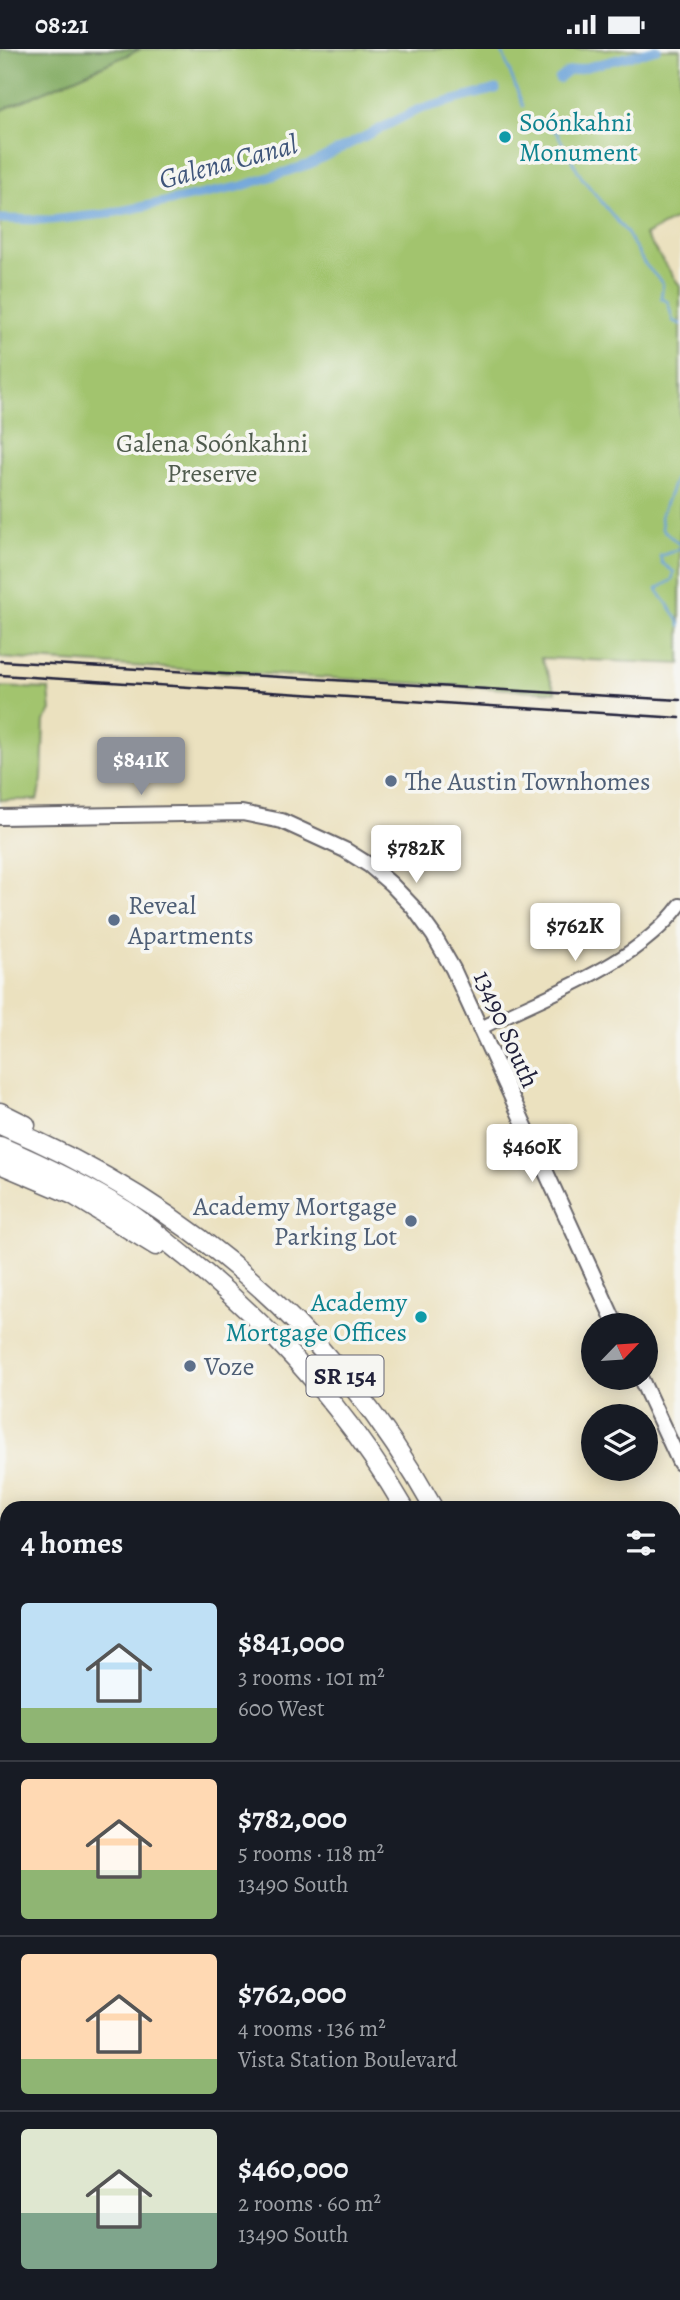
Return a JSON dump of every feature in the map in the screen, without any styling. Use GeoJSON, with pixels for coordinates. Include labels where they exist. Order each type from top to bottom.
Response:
{"type":"FeatureCollection","features":[{"type":"Feature","properties":{"kind":"highway"},"geometry":{"type":"LineString","coordinates":[[0,1112],[89,1157],[152,1194],[217,1241],[233,1264]]}},
{"type":"Feature","properties":{"kind":"highway","name":"SR 154"},"geometry":{"type":"LineString","coordinates":[[0,1125],[74,1159],[121,1185],[233,1264],[284,1309],[334,1362],[388,1434],[429,1501]]}},
{"type":"Feature","properties":{"kind":"highway","name":"SR 154"},"geometry":{"type":"LineString","coordinates":[[0,1146],[52,1169],[130,1213],[252,1314],[296,1359],[352,1428],[400,1501]]}},
{"type":"Feature","properties":{"kind":"highway"},"geometry":{"type":"LineString","coordinates":[[0,1164],[73,1195],[159,1249],[173,1247]]}},
{"type":"Feature","properties":{"kind":"main road","name":"13490 South"},"geometry":{"type":"LineString","coordinates":[[0,817],[242,813],[278,820],[316,835],[369,865],[413,907],[435,936],[453,969],[610,1313]]}},
{"type":"Feature","properties":{"kind":"main road"},"geometry":{"type":"LineString","coordinates":[[646,1390],[680,1463]]}},
{"type":"Feature","properties":{"kind":"street"},"geometry":{"type":"LineString","coordinates":[[479,1028],[608,964],[647,939],[680,905]]}},
{"type":"Feature","properties":{"kind":"green space","name":"Galena Soónkahni Preserve"},"geometry":{"type":"Polygon","coordinates":[[[0,49],[680,49],[680,217],[645,235],[680,286],[680,664],[541,658],[556,692],[0,658],[0,49]]]}},
{"type":"Feature","properties":{"kind":"green space"},"geometry":{"type":"Polygon","coordinates":[[[0,49],[141,49],[0,111],[0,49]]]}},
{"type":"Feature","properties":{"kind":"green space"},"geometry":{"type":"Polygon","coordinates":[[[0,687],[49,689],[51,711],[44,721],[42,780],[37,800],[0,800],[0,687]]]}},
{"type":"Feature","properties":{"kind":"waterway"},"geometry":{"type":"LineString","coordinates":[[501,49],[523,106]]}},
{"type":"Feature","properties":{"kind":"waterway","name":"Galena Canal"},"geometry":{"type":"LineString","coordinates":[[559,79],[568,72],[657,49]]}},
{"type":"Feature","properties":{"kind":"waterway","name":"Galena Canal"},"geometry":{"type":"LineString","coordinates":[[0,219],[50,220],[106,214],[239,187],[310,164],[417,110],[496,89]]}},
{"type":"Feature","properties":{"kind":"waterway"},"geometry":{"type":"LineString","coordinates":[[545,123],[557,133],[582,178],[627,233],[644,263],[663,284],[661,298],[668,302],[673,321],[680,324]]}},
{"type":"Feature","properties":{"kind":"waterway"},"geometry":{"type":"LineString","coordinates":[[680,442],[680,447]]}},
{"type":"Feature","properties":{"kind":"waterway"},"geometry":{"type":"LineString","coordinates":[[680,466],[661,516],[662,529],[680,545]]}},
{"type":"Feature","properties":{"kind":"waterway"},"geometry":{"type":"LineString","coordinates":[[680,549],[660,556],[662,563],[674,572],[672,580],[657,589],[680,626]]}},
{"type":"Feature","properties":{"kind":"railway"},"geometry":{"type":"LineString","coordinates":[[0,661],[680,700]]}},
{"type":"Feature","properties":{"kind":"railway"},"geometry":{"type":"LineString","coordinates":[[0,675],[680,718]]}},
{"type":"Feature","properties":{"kind":"place","name":"Soónkahni Monument"},"geometry":{"type":"Point","coordinates":[505,137]}},
{"type":"Feature","properties":{"kind":"place","name":"The Austin Townhomes"},"geometry":{"type":"Point","coordinates":[391,781]}},
{"type":"Feature","properties":{"kind":"place","name":"Reveal Apartments"},"geometry":{"type":"Point","coordinates":[114,920]}},
{"type":"Feature","properties":{"kind":"place","name":"Academy Mortgage Parking Lot"},"geometry":{"type":"Point","coordinates":[411,1221]}},
{"type":"Feature","properties":{"kind":"place","name":"Academy Mortgage Offices"},"geometry":{"type":"Point","coordinates":[421,1317]}},
{"type":"Feature","properties":{"kind":"place","name":"Voze"},"geometry":{"type":"Point","coordinates":[190,1366]}}]}
